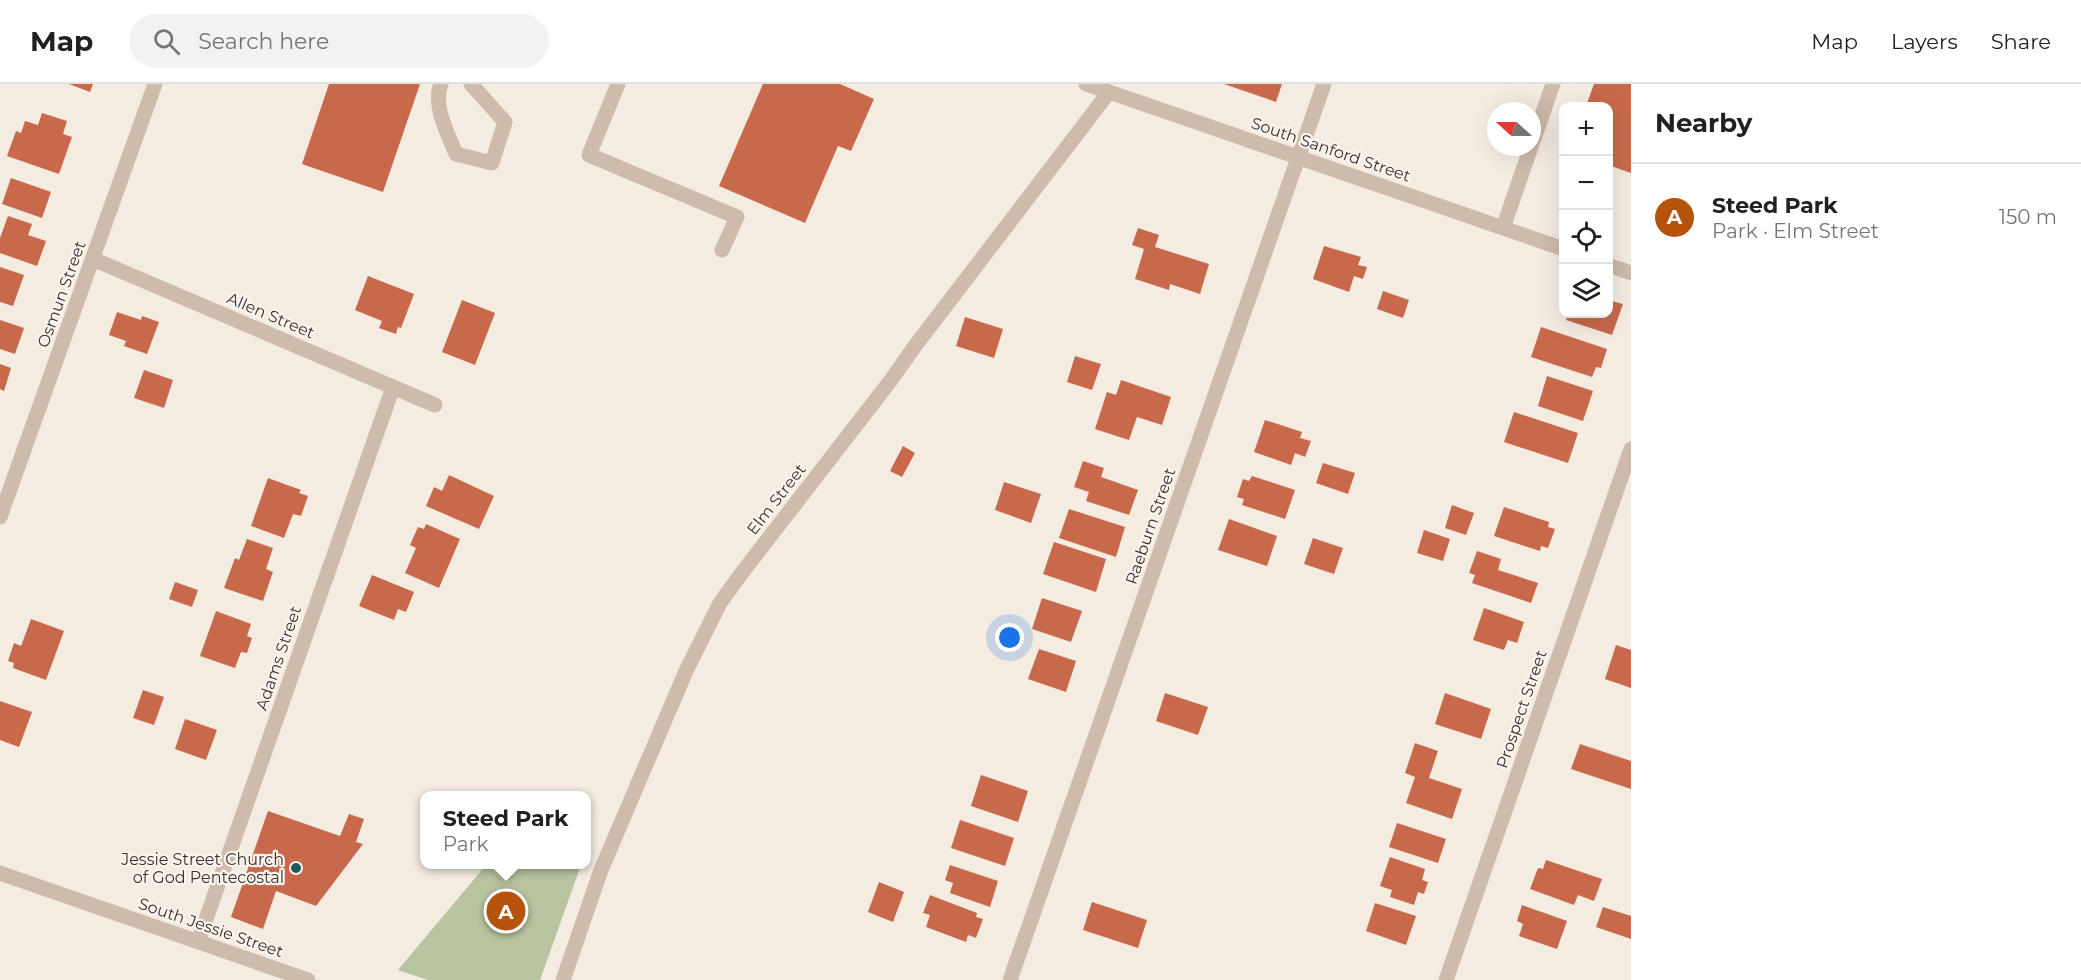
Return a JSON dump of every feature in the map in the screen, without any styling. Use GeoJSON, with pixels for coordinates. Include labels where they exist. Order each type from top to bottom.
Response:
{"type":"FeatureCollection","features":[{"type":"Feature","properties":{"kind":"street","name":"Osmun Street"},"geometry":{"type":"LineString","coordinates":[[0,517],[155,84]]}},
{"type":"Feature","properties":{"kind":"street"},"geometry":{"type":"LineString","coordinates":[[441,84],[437,93],[442,119],[456,154],[492,163],[505,122],[471,84]]}},
{"type":"Feature","properties":{"kind":"street"},"geometry":{"type":"LineString","coordinates":[[618,84],[589,155],[737,217],[722,250]]}},
{"type":"Feature","properties":{"kind":"street","name":"South Sanford Street"},"geometry":{"type":"LineString","coordinates":[[1086,84],[1559,248]]}},
{"type":"Feature","properties":{"kind":"street","name":"Raeburn Street"},"geometry":{"type":"LineString","coordinates":[[1010,980],[1324,84]]}},
{"type":"Feature","properties":{"kind":"street"},"geometry":{"type":"LineString","coordinates":[[1541,119],[1553,84]]}},
{"type":"Feature","properties":{"kind":"street","name":"Elm Street"},"geometry":{"type":"LineString","coordinates":[[563,980],[611,845],[686,671],[720,603],[1109,92]]}},
{"type":"Feature","properties":{"kind":"street"},"geometry":{"type":"LineString","coordinates":[[1503,228],[1528,156]]}},
{"type":"Feature","properties":{"kind":"street","name":"Allen Street"},"geometry":{"type":"LineString","coordinates":[[93,259],[435,405]]}},
{"type":"Feature","properties":{"kind":"street"},"geometry":{"type":"LineString","coordinates":[[1613,267],[1631,273]]}},
{"type":"Feature","properties":{"kind":"street","name":"Adams Street"},"geometry":{"type":"LineString","coordinates":[[198,942],[393,387]]}},
{"type":"Feature","properties":{"kind":"street","name":"Prospect Street"},"geometry":{"type":"LineString","coordinates":[[1446,980],[1631,449]]}},
{"type":"Feature","properties":{"kind":"street","name":"South Jessie Street"},"geometry":{"type":"LineString","coordinates":[[0,873],[308,980]]}},
{"type":"Feature","properties":{"kind":"green space"},"geometry":{"type":"Polygon","coordinates":[[[483,869],[580,869],[540,980],[428,980],[398,970],[483,869]]]}},
{"type":"Feature","properties":{"kind":"building"},"geometry":{"type":"Polygon","coordinates":[[[69,84],[93,84],[90,92],[69,84]]]}},
{"type":"Feature","properties":{"kind":"building"},"geometry":{"type":"Polygon","coordinates":[[[329,84],[420,84],[383,192],[302,164],[329,84]]]}},
{"type":"Feature","properties":{"kind":"building"},"geometry":{"type":"Polygon","coordinates":[[[763,84],[840,84],[874,99],[851,151],[838,146],[805,223],[719,186],[763,84]]]}},
{"type":"Feature","properties":{"kind":"building"},"geometry":{"type":"Polygon","coordinates":[[[1224,84],[1282,84],[1276,102],[1224,84]]]}},
{"type":"Feature","properties":{"kind":"building"},"geometry":{"type":"Polygon","coordinates":[[[1594,84],[1631,84],[1631,173],[1613,167],[1613,102],[1587,102],[1594,84]]]}},
{"type":"Feature","properties":{"kind":"building"},"geometry":{"type":"Polygon","coordinates":[[[42,113],[67,121],[63,134],[72,137],[59,174],[7,156],[16,131],[21,133],[25,121],[38,125],[42,113]]]}},
{"type":"Feature","properties":{"kind":"building"},"geometry":{"type":"Polygon","coordinates":[[[11,178],[51,192],[42,218],[2,204],[11,178]]]}},
{"type":"Feature","properties":{"kind":"building"},"geometry":{"type":"Polygon","coordinates":[[[8,216],[32,224],[28,235],[46,241],[37,266],[0,253],[0,238],[8,216]]]}},
{"type":"Feature","properties":{"kind":"building"},"geometry":{"type":"Polygon","coordinates":[[[1138,228],[1159,235],[1155,247],[1209,264],[1200,294],[1170,284],[1169,290],[1135,279],[1144,249],[1132,245],[1138,228]]]}},
{"type":"Feature","properties":{"kind":"building"},"geometry":{"type":"Polygon","coordinates":[[[1324,246],[1361,257],[1358,265],[1367,267],[1363,279],[1354,276],[1349,292],[1313,279],[1324,246]]]}},
{"type":"Feature","properties":{"kind":"building"},"geometry":{"type":"Polygon","coordinates":[[[0,267],[24,275],[13,306],[0,302],[0,267]]]}},
{"type":"Feature","properties":{"kind":"building"},"geometry":{"type":"Polygon","coordinates":[[[368,276],[414,294],[401,328],[398,327],[396,334],[379,328],[382,321],[355,310],[368,276]]]}},
{"type":"Feature","properties":{"kind":"building"},"geometry":{"type":"Polygon","coordinates":[[[1383,291],[1409,300],[1403,318],[1377,309],[1383,291]]]}},
{"type":"Feature","properties":{"kind":"building"},"geometry":{"type":"Polygon","coordinates":[[[462,300],[495,313],[475,365],[442,352],[462,300]]]}},
{"type":"Feature","properties":{"kind":"building"},"geometry":{"type":"Polygon","coordinates":[[[1613,301],[1623,304],[1612,335],[1566,320],[1567,318],[1613,318],[1613,301]]]}},
{"type":"Feature","properties":{"kind":"building"},"geometry":{"type":"Polygon","coordinates":[[[117,312],[141,320],[142,316],[159,322],[147,354],[124,346],[126,341],[109,335],[117,312]]]}},
{"type":"Feature","properties":{"kind":"building"},"geometry":{"type":"Polygon","coordinates":[[[965,317],[1003,329],[994,358],[956,346],[965,317]]]}},
{"type":"Feature","properties":{"kind":"building"},"geometry":{"type":"Polygon","coordinates":[[[0,320],[24,328],[15,354],[0,349],[0,320]]]}},
{"type":"Feature","properties":{"kind":"building"},"geometry":{"type":"Polygon","coordinates":[[[1541,327],[1607,349],[1601,368],[1596,367],[1592,377],[1531,357],[1541,327]]]}},
{"type":"Feature","properties":{"kind":"building"},"geometry":{"type":"Polygon","coordinates":[[[1075,356],[1101,364],[1092,390],[1067,382],[1075,356]]]}},
{"type":"Feature","properties":{"kind":"building"},"geometry":{"type":"Polygon","coordinates":[[[0,364],[11,368],[4,391],[0,389],[0,364]]]}},
{"type":"Feature","properties":{"kind":"building"},"geometry":{"type":"Polygon","coordinates":[[[144,370],[173,380],[164,408],[134,398],[144,370]]]}},
{"type":"Feature","properties":{"kind":"building"},"geometry":{"type":"Polygon","coordinates":[[[1547,376],[1593,391],[1583,421],[1538,406],[1547,376]]]}},
{"type":"Feature","properties":{"kind":"building"},"geometry":{"type":"Polygon","coordinates":[[[1121,380],[1171,397],[1162,425],[1137,417],[1129,440],[1095,429],[1107,392],[1116,395],[1121,380]]]}},
{"type":"Feature","properties":{"kind":"building"},"geometry":{"type":"Polygon","coordinates":[[[1514,412],[1578,433],[1568,463],[1504,442],[1514,412]]]}},
{"type":"Feature","properties":{"kind":"building"},"geometry":{"type":"Polygon","coordinates":[[[1265,420],[1302,432],[1300,438],[1311,441],[1305,457],[1295,453],[1291,465],[1254,452],[1265,420]]]}},
{"type":"Feature","properties":{"kind":"building"},"geometry":{"type":"Polygon","coordinates":[[[903,446],[915,453],[902,477],[890,471],[903,446]]]}},
{"type":"Feature","properties":{"kind":"building"},"geometry":{"type":"Polygon","coordinates":[[[1083,461],[1104,468],[1101,477],[1138,490],[1129,515],[1086,501],[1089,492],[1074,487],[1083,461]]]}},
{"type":"Feature","properties":{"kind":"building"},"geometry":{"type":"Polygon","coordinates":[[[1323,463],[1355,473],[1348,494],[1316,483],[1323,463]]]}},
{"type":"Feature","properties":{"kind":"building"},"geometry":{"type":"Polygon","coordinates":[[[449,475],[494,496],[479,529],[426,506],[434,487],[442,491],[449,475]]]}},
{"type":"Feature","properties":{"kind":"building"},"geometry":{"type":"Polygon","coordinates":[[[1252,476],[1295,490],[1285,519],[1242,505],[1244,499],[1237,497],[1243,479],[1249,481],[1252,476]]]}},
{"type":"Feature","properties":{"kind":"building"},"geometry":{"type":"Polygon","coordinates":[[[268,478],[301,490],[299,493],[308,496],[301,516],[293,514],[284,538],[251,526],[268,478]]]}},
{"type":"Feature","properties":{"kind":"building"},"geometry":{"type":"Polygon","coordinates":[[[1004,482],[1041,494],[1031,523],[995,510],[1004,482]]]}},
{"type":"Feature","properties":{"kind":"building"},"geometry":{"type":"Polygon","coordinates":[[[1452,505],[1474,513],[1466,535],[1445,528],[1452,505]]]}},
{"type":"Feature","properties":{"kind":"building"},"geometry":{"type":"Polygon","coordinates":[[[1504,507],[1549,522],[1548,527],[1555,529],[1548,548],[1541,546],[1540,551],[1494,536],[1504,507]]]}},
{"type":"Feature","properties":{"kind":"building"},"geometry":{"type":"Polygon","coordinates":[[[1069,509],[1125,527],[1116,557],[1059,538],[1069,509]]]}},
{"type":"Feature","properties":{"kind":"building"},"geometry":{"type":"Polygon","coordinates":[[[1229,519],[1277,536],[1267,566],[1218,550],[1229,519]]]}},
{"type":"Feature","properties":{"kind":"building"},"geometry":{"type":"Polygon","coordinates":[[[426,524],[460,539],[439,588],[405,573],[416,548],[410,545],[418,527],[424,529],[426,524]]]}},
{"type":"Feature","properties":{"kind":"building"},"geometry":{"type":"Polygon","coordinates":[[[1424,530],[1450,539],[1443,561],[1417,553],[1424,530]]]}},
{"type":"Feature","properties":{"kind":"building"},"geometry":{"type":"Polygon","coordinates":[[[1313,538],[1343,548],[1334,574],[1304,564],[1313,538]]]}},
{"type":"Feature","properties":{"kind":"building"},"geometry":{"type":"Polygon","coordinates":[[[247,539],[273,548],[266,569],[273,572],[263,601],[224,588],[235,558],[239,560],[247,539]]]}},
{"type":"Feature","properties":{"kind":"building"},"geometry":{"type":"Polygon","coordinates":[[[1054,542],[1106,559],[1096,592],[1043,574],[1054,542]]]}},
{"type":"Feature","properties":{"kind":"building"},"geometry":{"type":"Polygon","coordinates":[[[1477,551],[1501,559],[1498,570],[1538,583],[1531,603],[1472,583],[1475,575],[1469,573],[1477,551]]]}},
{"type":"Feature","properties":{"kind":"building"},"geometry":{"type":"Polygon","coordinates":[[[372,575],[414,592],[406,612],[398,609],[394,620],[359,606],[372,575]]]}},
{"type":"Feature","properties":{"kind":"building"},"geometry":{"type":"Polygon","coordinates":[[[175,582],[198,590],[192,607],[169,599],[175,582]]]}},
{"type":"Feature","properties":{"kind":"building"},"geometry":{"type":"Polygon","coordinates":[[[1042,598],[1082,611],[1071,642],[1032,629],[1042,598]]]}},
{"type":"Feature","properties":{"kind":"building"},"geometry":{"type":"Polygon","coordinates":[[[1484,608],[1524,622],[1517,643],[1508,640],[1504,650],[1473,640],[1484,608]]]}},
{"type":"Feature","properties":{"kind":"building"},"geometry":{"type":"Polygon","coordinates":[[[216,611],[251,624],[247,636],[252,638],[247,653],[241,652],[235,668],[200,656],[216,611]]]}},
{"type":"Feature","properties":{"kind":"building"},"geometry":{"type":"Polygon","coordinates":[[[31,619],[64,631],[46,680],[13,668],[14,663],[8,661],[14,643],[21,646],[31,619]]]}},
{"type":"Feature","properties":{"kind":"building"},"geometry":{"type":"Polygon","coordinates":[[[1616,645],[1631,650],[1631,688],[1605,679],[1616,645]]]}},
{"type":"Feature","properties":{"kind":"building"},"geometry":{"type":"Polygon","coordinates":[[[1039,649],[1076,661],[1066,692],[1028,679],[1039,649]]]}},
{"type":"Feature","properties":{"kind":"building"},"geometry":{"type":"Polygon","coordinates":[[[143,690],[164,697],[154,725],[133,718],[143,690]]]}},
{"type":"Feature","properties":{"kind":"building"},"geometry":{"type":"Polygon","coordinates":[[[1165,693],[1208,707],[1198,735],[1156,721],[1165,693]]]}},
{"type":"Feature","properties":{"kind":"building"},"geometry":{"type":"Polygon","coordinates":[[[1445,693],[1491,709],[1481,739],[1435,724],[1445,693]]]}},
{"type":"Feature","properties":{"kind":"building"},"geometry":{"type":"Polygon","coordinates":[[[0,701],[32,712],[19,747],[0,740],[0,701]]]}},
{"type":"Feature","properties":{"kind":"building"},"geometry":{"type":"Polygon","coordinates":[[[185,719],[217,730],[206,760],[175,749],[185,719]]]}},
{"type":"Feature","properties":{"kind":"building"},"geometry":{"type":"Polygon","coordinates":[[[1415,743],[1438,751],[1429,778],[1462,789],[1452,819],[1406,803],[1415,777],[1405,773],[1415,743]]]}},
{"type":"Feature","properties":{"kind":"building"},"geometry":{"type":"Polygon","coordinates":[[[1580,744],[1631,761],[1631,789],[1571,769],[1580,744]]]}},
{"type":"Feature","properties":{"kind":"building"},"geometry":{"type":"Polygon","coordinates":[[[981,775],[1028,791],[1018,822],[971,806],[981,775]]]}},
{"type":"Feature","properties":{"kind":"building","name":"Jessie Street Church of God Pentecostal"},"geometry":{"type":"Polygon","coordinates":[[[268,811],[340,836],[349,814],[364,819],[356,842],[363,844],[316,906],[276,891],[263,929],[231,917],[268,811]]]}},
{"type":"Feature","properties":{"kind":"building"},"geometry":{"type":"Polygon","coordinates":[[[960,820],[1014,838],[1005,866],[951,848],[960,820]]]}},
{"type":"Feature","properties":{"kind":"building"},"geometry":{"type":"Polygon","coordinates":[[[1397,823],[1446,839],[1438,863],[1389,847],[1397,823]]]}},
{"type":"Feature","properties":{"kind":"building"},"geometry":{"type":"Polygon","coordinates":[[[1390,857],[1425,869],[1422,880],[1428,882],[1424,894],[1418,892],[1414,905],[1390,897],[1392,890],[1380,886],[1390,857]]]}},
{"type":"Feature","properties":{"kind":"building"},"geometry":{"type":"Polygon","coordinates":[[[1546,860],[1602,879],[1594,901],[1578,895],[1574,905],[1530,889],[1538,868],[1543,869],[1546,860]]]}},
{"type":"Feature","properties":{"kind":"building"},"geometry":{"type":"Polygon","coordinates":[[[950,865],[998,881],[990,907],[950,893],[953,883],[945,880],[950,865]]]}},
{"type":"Feature","properties":{"kind":"building"},"geometry":{"type":"Polygon","coordinates":[[[879,882],[904,892],[893,922],[868,912],[879,882]]]}},
{"type":"Feature","properties":{"kind":"building"},"geometry":{"type":"Polygon","coordinates":[[[930,895],[977,913],[976,917],[983,919],[976,938],[968,935],[966,942],[926,927],[930,915],[923,913],[930,895]]]}},
{"type":"Feature","properties":{"kind":"building"},"geometry":{"type":"Polygon","coordinates":[[[1092,902],[1147,920],[1138,948],[1083,930],[1092,902]]]}},
{"type":"Feature","properties":{"kind":"building"},"geometry":{"type":"Polygon","coordinates":[[[1375,903],[1416,916],[1406,945],[1366,931],[1375,903]]]}},
{"type":"Feature","properties":{"kind":"building"},"geometry":{"type":"Polygon","coordinates":[[[1522,905],[1567,921],[1557,949],[1519,936],[1523,924],[1517,921],[1522,905]]]}},
{"type":"Feature","properties":{"kind":"building"},"geometry":{"type":"Polygon","coordinates":[[[1603,907],[1631,916],[1631,939],[1596,927],[1603,907]]]}},
{"type":"Feature","properties":{"kind":"place","name":"Jessie Street Church of God Pentecostal"},"geometry":{"type":"Point","coordinates":[296,868]}},
{"type":"Feature","properties":{"kind":"place","name":"Steed Park"},"geometry":{"type":"Point","coordinates":[506,911]}}]}
